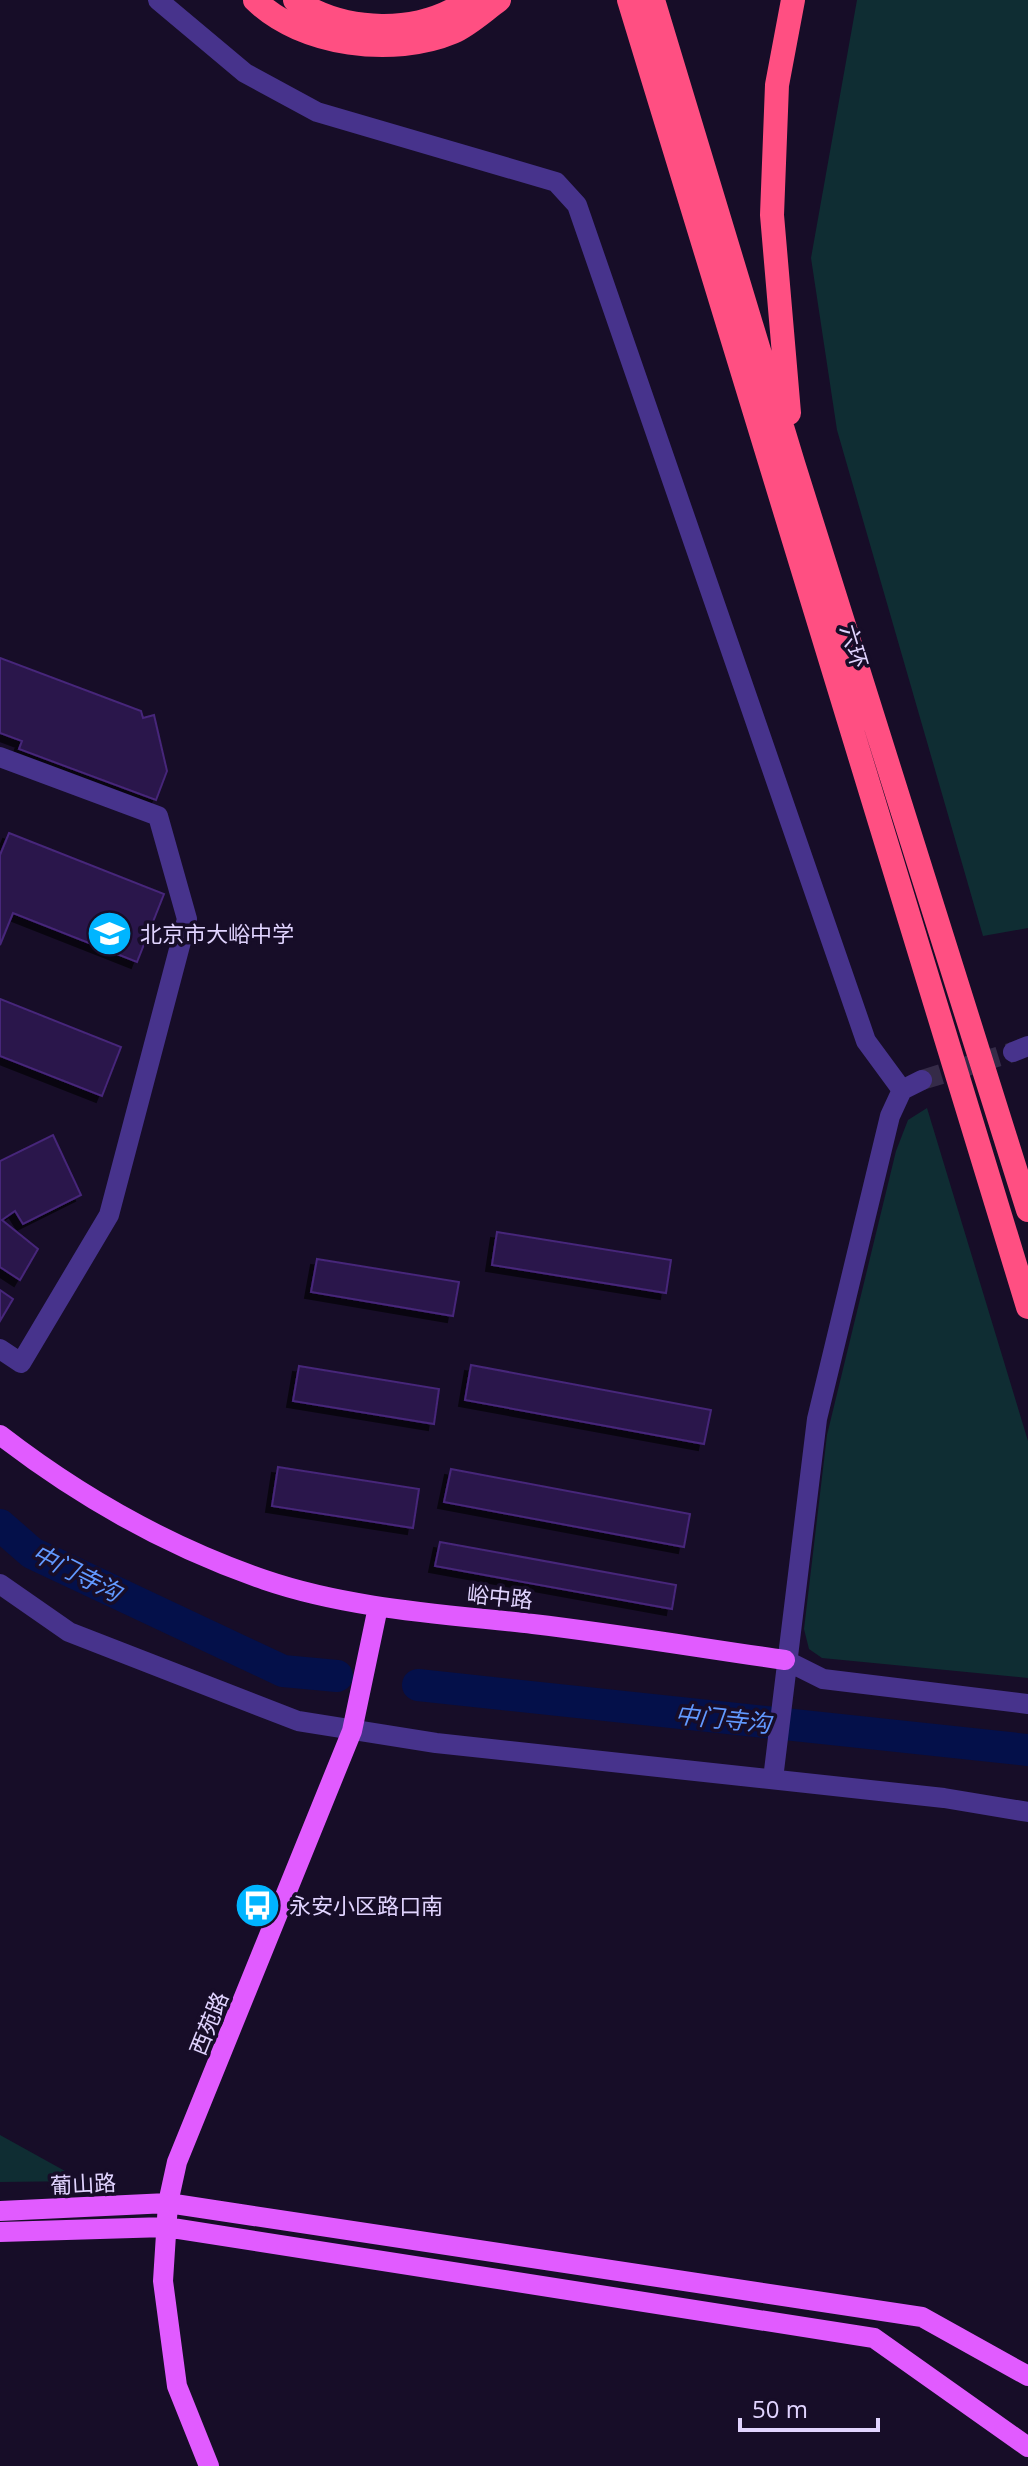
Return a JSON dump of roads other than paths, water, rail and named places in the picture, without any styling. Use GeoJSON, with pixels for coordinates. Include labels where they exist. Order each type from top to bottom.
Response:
{"type":"FeatureCollection","features":[{"type":"Feature","properties":{"kind":"highway"},"geometry":{"type":"LineString","coordinates":[[255,0],[318,36],[369,47],[413,44],[455,32],[499,0]]}},
{"type":"Feature","properties":{"kind":"highway"},"geometry":{"type":"LineString","coordinates":[[295,0],[317,15],[371,26],[416,23],[469,0]]}},
{"type":"Feature","properties":{"kind":"highway"},"geometry":{"type":"LineString","coordinates":[[617,0],[672,132]]}},
{"type":"Feature","properties":{"kind":"highway","name":"六环"},"geometry":{"type":"LineString","coordinates":[[629,0],[672,132],[1028,1307]]}},
{"type":"Feature","properties":{"kind":"highway","name":"六环"},"geometry":{"type":"LineString","coordinates":[[653,0],[793,463],[1028,1210]]}},
{"type":"Feature","properties":{"kind":"highway"},"geometry":{"type":"LineString","coordinates":[[793,0],[777,85],[772,215],[793,463]]}},
{"type":"Feature","properties":{"kind":"main road","name":"峪中路"},"geometry":{"type":"LineString","coordinates":[[0,1435],[89,1497],[170,1539],[265,1580],[378,1607],[591,1631],[785,1660]]}},
{"type":"Feature","properties":{"kind":"main road","name":"西苑路"},"geometry":{"type":"LineString","coordinates":[[209,2466],[177,2386],[163,2281],[168,2203],[177,2162],[352,1731],[378,1607]]}},
{"type":"Feature","properties":{"kind":"main road","name":"葡山路"},"geometry":{"type":"LineString","coordinates":[[0,2211],[168,2203],[922,2317],[1028,2376]]}},
{"type":"Feature","properties":{"kind":"main road","name":"葡山路"},"geometry":{"type":"LineString","coordinates":[[0,2232],[166,2227],[874,2338],[1028,2447]]}},
{"type":"Feature","properties":{"kind":"street"},"geometry":{"type":"LineString","coordinates":[[158,0],[245,73],[317,112],[556,182],[577,205],[866,1041],[902,1090]]}},
{"type":"Feature","properties":{"kind":"street"},"geometry":{"type":"LineString","coordinates":[[0,757],[158,816],[187,919],[109,1215],[21,1363],[0,1349]]}},
{"type":"Feature","properties":{"kind":"street"},"geometry":{"type":"LineString","coordinates":[[773,1778],[782,1683],[817,1419],[890,1116],[902,1090],[922,1080]]}},
{"type":"Feature","properties":{"kind":"street"},"geometry":{"type":"LineString","coordinates":[[0,1584],[69,1632],[298,1721],[352,1731],[773,1778],[1028,1812]]}},
{"type":"Feature","properties":{"kind":"street","name":"峪中路"},"geometry":{"type":"LineString","coordinates":[[785,1660],[823,1679],[1028,1704]]}},
{"type":"Feature","properties":{"kind":"waterway","name":"中门寺沟"},"geometry":{"type":"LineString","coordinates":[[0,1525],[32,1553],[283,1671],[337,1676]]}},
{"type":"Feature","properties":{"kind":"waterway","name":"中门寺沟"},"geometry":{"type":"LineString","coordinates":[[418,1685],[1028,1750]]}},
{"type":"Feature","properties":{"kind":"tunnel"},"geometry":{"type":"LineString","coordinates":[[922,1080],[1013,1052]]}},
{"type":"Feature","properties":{"kind":"place","name":"北京市大峪中学"},"geometry":{"type":"Point","coordinates":[109,933]}},
{"type":"Feature","properties":{"kind":"place","name":"永安小区路口南"},"geometry":{"type":"Point","coordinates":[258,1905]}}]}
